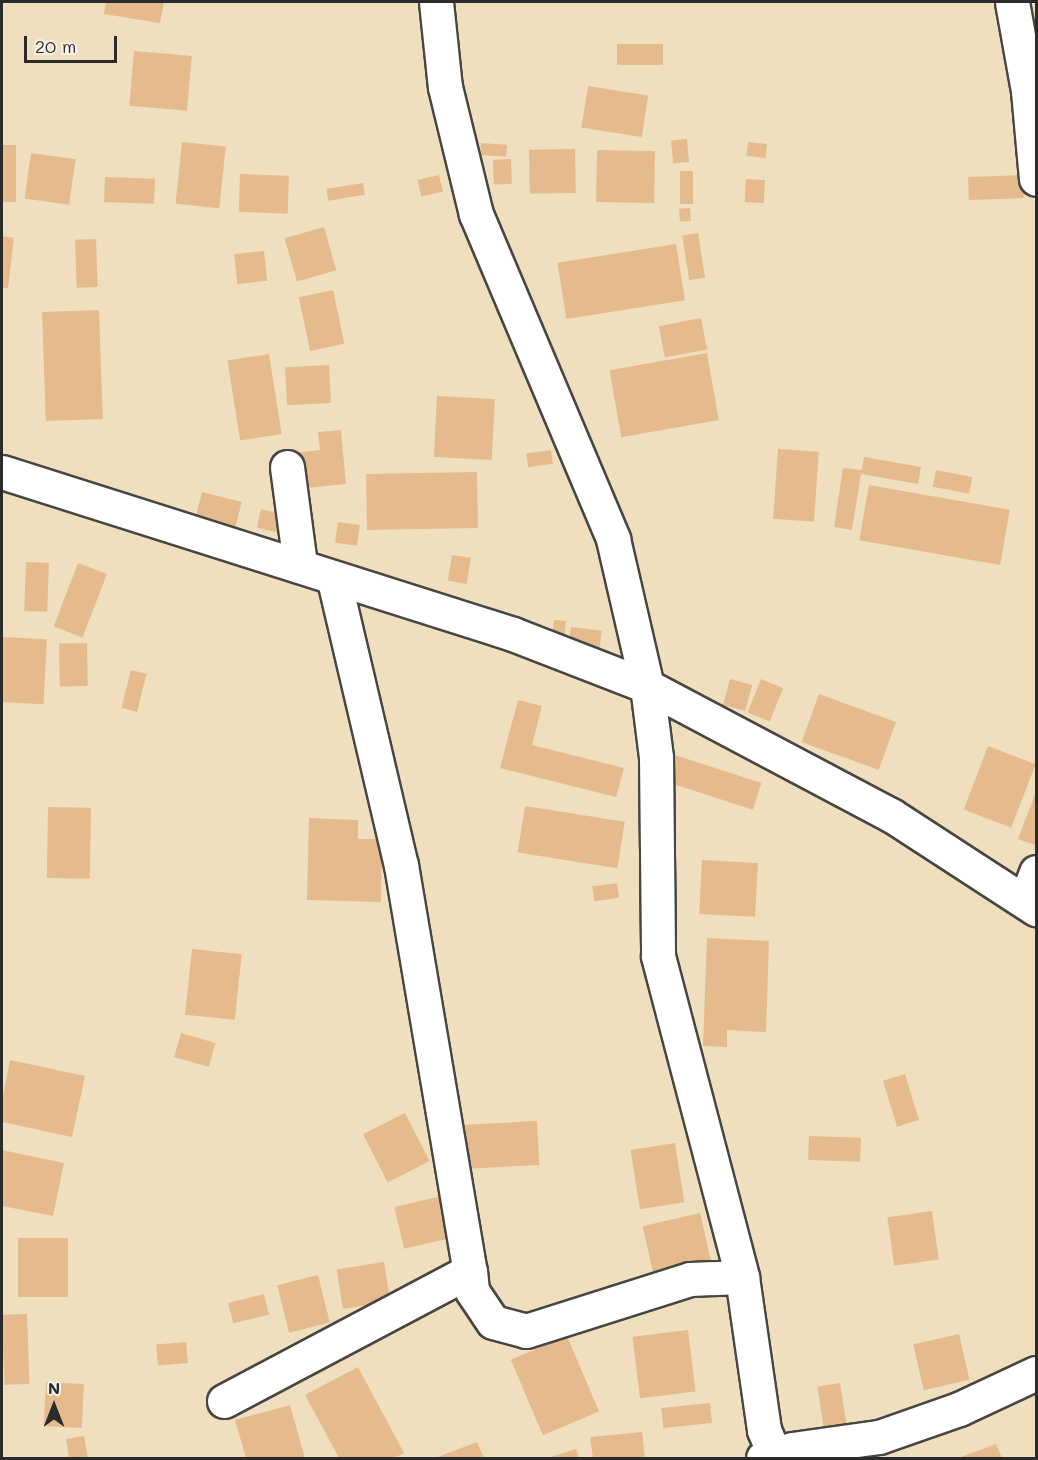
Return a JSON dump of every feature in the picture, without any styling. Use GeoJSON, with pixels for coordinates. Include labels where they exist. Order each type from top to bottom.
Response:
{"type":"FeatureCollection","features":[{"type":"Feature","properties":{"kind":"street"},"geometry":{"type":"LineString","coordinates":[[436,2],[445,87],[476,214],[613,539],[647,686],[656,757],[658,956],[742,1277],[769,1457],[792,1449],[879,1437],[959,1409],[1036,1373]]}},
{"type":"Feature","properties":{"kind":"street"},"geometry":{"type":"LineString","coordinates":[[1012,2],[1028,91],[1036,179]]}},
{"type":"Feature","properties":{"kind":"street"},"geometry":{"type":"LineString","coordinates":[[287,467],[300,564]]}},
{"type":"Feature","properties":{"kind":"street"},"geometry":{"type":"LineString","coordinates":[[2,472],[300,564],[334,580],[513,634],[647,686],[891,815],[1033,894]]}},
{"type":"Feature","properties":{"kind":"street"},"geometry":{"type":"LineString","coordinates":[[334,580],[401,866],[472,1291],[494,1322],[526,1330],[690,1279],[742,1277]]}},
{"type":"Feature","properties":{"kind":"street"},"geometry":{"type":"LineString","coordinates":[[224,1401],[470,1271]]}},
{"type":"Feature","properties":{"kind":"building"},"geometry":{"type":"Polygon","coordinates":[[[106,2],[164,2],[160,23],[104,14],[106,2]]]}},
{"type":"Feature","properties":{"kind":"building"},"geometry":{"type":"Polygon","coordinates":[[[617,44],[663,44],[663,65],[617,65],[617,44]]]}},
{"type":"Feature","properties":{"kind":"building"},"geometry":{"type":"Polygon","coordinates":[[[134,51],[192,56],[187,111],[129,106],[134,51]]]}},
{"type":"Feature","properties":{"kind":"building"},"geometry":{"type":"Polygon","coordinates":[[[588,86],[648,96],[642,137],[581,127],[588,86]]]}},
{"type":"Feature","properties":{"kind":"building"},"geometry":{"type":"Polygon","coordinates":[[[687,139],[689,162],[673,163],[671,140],[687,139]]]}},
{"type":"Feature","properties":{"kind":"building"},"geometry":{"type":"Polygon","coordinates":[[[182,142],[226,147],[219,208],[176,204],[182,142]]]}},
{"type":"Feature","properties":{"kind":"building"},"geometry":{"type":"Polygon","coordinates":[[[748,142],[767,144],[765,158],[747,156],[748,142]]]}},
{"type":"Feature","properties":{"kind":"building"},"geometry":{"type":"Polygon","coordinates":[[[481,143],[507,145],[506,157],[480,155],[481,143]]]}},
{"type":"Feature","properties":{"kind":"building"},"geometry":{"type":"Polygon","coordinates":[[[2,145],[16,145],[16,202],[2,202],[2,145]]]}},
{"type":"Feature","properties":{"kind":"building"},"geometry":{"type":"Polygon","coordinates":[[[575,149],[576,193],[530,194],[529,150],[575,149]]]}},
{"type":"Feature","properties":{"kind":"building"},"geometry":{"type":"Polygon","coordinates":[[[597,150],[655,151],[654,203],[596,202],[597,150]]]}},
{"type":"Feature","properties":{"kind":"building"},"geometry":{"type":"Polygon","coordinates":[[[31,153],[76,159],[69,205],[25,199],[31,153]]]}},
{"type":"Feature","properties":{"kind":"building"},"geometry":{"type":"Polygon","coordinates":[[[511,159],[512,184],[494,185],[493,160],[511,159]]]}},
{"type":"Feature","properties":{"kind":"building"},"geometry":{"type":"Polygon","coordinates":[[[680,171],[693,171],[693,204],[680,204],[680,171]]]}},
{"type":"Feature","properties":{"kind":"building"},"geometry":{"type":"Polygon","coordinates":[[[240,174],[289,176],[288,214],[239,212],[240,174]]]}},
{"type":"Feature","properties":{"kind":"building"},"geometry":{"type":"Polygon","coordinates":[[[439,175],[443,192],[421,197],[418,180],[439,175]]]}},
{"type":"Feature","properties":{"kind":"building"},"geometry":{"type":"Polygon","coordinates":[[[1023,175],[1024,198],[969,200],[968,177],[1023,175]]]}},
{"type":"Feature","properties":{"kind":"building"},"geometry":{"type":"Polygon","coordinates":[[[105,177],[155,179],[154,204],[104,202],[105,177]]]}},
{"type":"Feature","properties":{"kind":"building"},"geometry":{"type":"Polygon","coordinates":[[[746,179],[765,180],[764,203],[745,202],[746,179]]]}},
{"type":"Feature","properties":{"kind":"building"},"geometry":{"type":"Polygon","coordinates":[[[363,183],[365,195],[328,201],[326,189],[363,183]]]}},
{"type":"Feature","properties":{"kind":"building"},"geometry":{"type":"Polygon","coordinates":[[[690,208],[691,221],[680,222],[679,209],[690,208]]]}},
{"type":"Feature","properties":{"kind":"building"},"geometry":{"type":"Polygon","coordinates":[[[324,227],[336,270],[297,282],[285,238],[324,227]]]}},
{"type":"Feature","properties":{"kind":"building"},"geometry":{"type":"Polygon","coordinates":[[[698,233],[705,277],[689,280],[682,236],[698,233]]]}},
{"type":"Feature","properties":{"kind":"building"},"geometry":{"type":"Polygon","coordinates":[[[2,236],[14,238],[8,288],[2,288],[2,236]]]}},
{"type":"Feature","properties":{"kind":"building"},"geometry":{"type":"Polygon","coordinates":[[[96,239],[98,287],[77,288],[75,240],[96,239]]]}},
{"type":"Feature","properties":{"kind":"building"},"geometry":{"type":"Polygon","coordinates":[[[676,244],[685,300],[566,319],[557,263],[676,244]]]}},
{"type":"Feature","properties":{"kind":"building"},"geometry":{"type":"Polygon","coordinates":[[[264,251],[267,281],[237,284],[234,254],[264,251]]]}},
{"type":"Feature","properties":{"kind":"building"},"geometry":{"type":"Polygon","coordinates":[[[333,290],[344,344],[310,351],[299,297],[333,290]]]}},
{"type":"Feature","properties":{"kind":"building"},"geometry":{"type":"Polygon","coordinates":[[[99,310],[103,419],[46,421],[42,312],[99,310]]]}},
{"type":"Feature","properties":{"kind":"building"},"geometry":{"type":"Polygon","coordinates":[[[701,318],[707,349],[665,358],[659,326],[701,318]]]}},
{"type":"Feature","properties":{"kind":"building"},"geometry":{"type":"Polygon","coordinates":[[[707,353],[719,420],[621,437],[610,370],[707,353]]]}},
{"type":"Feature","properties":{"kind":"building"},"geometry":{"type":"Polygon","coordinates":[[[269,354],[282,434],[240,441],[228,361],[269,354]]]}},
{"type":"Feature","properties":{"kind":"building"},"geometry":{"type":"Polygon","coordinates":[[[329,365],[331,403],[287,405],[285,367],[329,365]]]}},
{"type":"Feature","properties":{"kind":"building"},"geometry":{"type":"Polygon","coordinates":[[[437,396],[495,399],[492,460],[434,457],[437,396]]]}},
{"type":"Feature","properties":{"kind":"building"},"geometry":{"type":"Polygon","coordinates":[[[341,430],[346,484],[296,489],[292,453],[320,450],[318,432],[341,430]]]}},
{"type":"Feature","properties":{"kind":"building"},"geometry":{"type":"Polygon","coordinates":[[[778,449],[819,452],[814,522],[773,519],[778,449]]]}},
{"type":"Feature","properties":{"kind":"building"},"geometry":{"type":"Polygon","coordinates":[[[551,450],[553,464],[528,467],[526,453],[551,450]]]}},
{"type":"Feature","properties":{"kind":"building"},"geometry":{"type":"Polygon","coordinates":[[[864,457],[921,467],[918,484],[861,474],[852,530],[834,527],[843,468],[862,470],[864,457]]]}},
{"type":"Feature","properties":{"kind":"building"},"geometry":{"type":"Polygon","coordinates":[[[936,470],[972,477],[969,494],[933,487],[936,470]]]}},
{"type":"Feature","properties":{"kind":"building"},"geometry":{"type":"Polygon","coordinates":[[[477,472],[478,528],[367,530],[366,474],[477,472]]]}},
{"type":"Feature","properties":{"kind":"building"},"geometry":{"type":"Polygon","coordinates":[[[869,485],[1010,510],[1000,565],[859,540],[869,485]]]}},
{"type":"Feature","properties":{"kind":"building"},"geometry":{"type":"Polygon","coordinates":[[[202,492],[242,502],[236,526],[196,516],[202,492]]]}},
{"type":"Feature","properties":{"kind":"building"},"geometry":{"type":"Polygon","coordinates":[[[261,509],[283,514],[279,533],[257,528],[261,509]]]}},
{"type":"Feature","properties":{"kind":"building"},"geometry":{"type":"Polygon","coordinates":[[[338,522],[360,525],[357,546],[335,543],[338,522]]]}},
{"type":"Feature","properties":{"kind":"building"},"geometry":{"type":"Polygon","coordinates":[[[452,555],[471,558],[467,584],[448,581],[452,555]]]}},
{"type":"Feature","properties":{"kind":"building"},"geometry":{"type":"Polygon","coordinates":[[[26,562],[49,563],[47,612],[24,611],[26,562]]]}},
{"type":"Feature","properties":{"kind":"building"},"geometry":{"type":"Polygon","coordinates":[[[78,563],[107,574],[83,638],[54,626],[78,563]]]}},
{"type":"Feature","properties":{"kind":"building"},"geometry":{"type":"Polygon","coordinates":[[[554,620],[566,621],[564,638],[553,637],[554,620]]]}},
{"type":"Feature","properties":{"kind":"building"},"geometry":{"type":"Polygon","coordinates":[[[571,627],[602,631],[598,660],[567,656],[571,627]]]}},
{"type":"Feature","properties":{"kind":"building"},"geometry":{"type":"Polygon","coordinates":[[[2,637],[47,639],[44,704],[2,702],[2,637]]]}},
{"type":"Feature","properties":{"kind":"building"},"geometry":{"type":"Polygon","coordinates":[[[59,643],[87,643],[88,686],[60,686],[59,643]]]}},
{"type":"Feature","properties":{"kind":"building"},"geometry":{"type":"Polygon","coordinates":[[[131,670],[147,674],[137,712],[122,708],[131,670]]]}},
{"type":"Feature","properties":{"kind":"building"},"geometry":{"type":"Polygon","coordinates":[[[730,679],[752,685],[745,711],[723,705],[730,679]]]}},
{"type":"Feature","properties":{"kind":"building"},"geometry":{"type":"Polygon","coordinates":[[[761,679],[783,688],[770,721],[748,712],[761,679]]]}},
{"type":"Feature","properties":{"kind":"building"},"geometry":{"type":"Polygon","coordinates":[[[819,694],[896,722],[879,770],[802,742],[819,694]]]}},
{"type":"Feature","properties":{"kind":"building"},"geometry":{"type":"Polygon","coordinates":[[[518,700],[542,706],[532,745],[624,768],[616,797],[500,768],[518,700]]]}},
{"type":"Feature","properties":{"kind":"building"},"geometry":{"type":"Polygon","coordinates":[[[988,746],[1036,764],[1011,828],[964,809],[988,746]]]}},
{"type":"Feature","properties":{"kind":"building"},"geometry":{"type":"Polygon","coordinates":[[[672,754],[761,783],[753,810],[663,781],[672,754]]]}},
{"type":"Feature","properties":{"kind":"building"},"geometry":{"type":"Polygon","coordinates":[[[1036,792],[1036,840],[1035,845],[1018,839],[1036,792]]]}},
{"type":"Feature","properties":{"kind":"building"},"geometry":{"type":"Polygon","coordinates":[[[525,806],[625,822],[617,868],[518,852],[525,806]]]}},
{"type":"Feature","properties":{"kind":"building"},"geometry":{"type":"Polygon","coordinates":[[[48,807],[91,808],[90,879],[47,878],[48,807]]]}},
{"type":"Feature","properties":{"kind":"building"},"geometry":{"type":"Polygon","coordinates":[[[309,818],[358,820],[358,839],[382,839],[381,902],[307,900],[309,818]]]}},
{"type":"Feature","properties":{"kind":"building"},"geometry":{"type":"Polygon","coordinates":[[[702,860],[758,863],[755,917],[699,914],[702,860]]]}},
{"type":"Feature","properties":{"kind":"building"},"geometry":{"type":"Polygon","coordinates":[[[617,883],[619,898],[594,901],[592,886],[617,883]]]}},
{"type":"Feature","properties":{"kind":"building"},"geometry":{"type":"Polygon","coordinates":[[[707,938],[769,941],[766,1032],[727,1030],[727,1047],[703,1046],[707,938]]]}},
{"type":"Feature","properties":{"kind":"building"},"geometry":{"type":"Polygon","coordinates":[[[192,949],[242,954],[235,1020],[185,1015],[192,949]]]}},
{"type":"Feature","properties":{"kind":"building"},"geometry":{"type":"Polygon","coordinates":[[[181,1033],[216,1043],[209,1067],[174,1057],[181,1033]]]}},
{"type":"Feature","properties":{"kind":"building"},"geometry":{"type":"Polygon","coordinates":[[[10,1060],[85,1076],[72,1137],[2,1122],[2,1101],[10,1060]]]}},
{"type":"Feature","properties":{"kind":"building"},"geometry":{"type":"Polygon","coordinates":[[[905,1074],[919,1120],[897,1127],[883,1081],[905,1074]]]}},
{"type":"Feature","properties":{"kind":"building"},"geometry":{"type":"Polygon","coordinates":[[[405,1113],[430,1161],[388,1182],[363,1134],[405,1113]]]}},
{"type":"Feature","properties":{"kind":"building"},"geometry":{"type":"Polygon","coordinates":[[[537,1121],[539,1165],[467,1169],[465,1125],[537,1121]]]}},
{"type":"Feature","properties":{"kind":"building"},"geometry":{"type":"Polygon","coordinates":[[[809,1136],[861,1138],[860,1162],[808,1160],[809,1136]]]}},
{"type":"Feature","properties":{"kind":"building"},"geometry":{"type":"Polygon","coordinates":[[[675,1143],[684,1202],[640,1209],[631,1150],[675,1143]]]}},
{"type":"Feature","properties":{"kind":"building"},"geometry":{"type":"Polygon","coordinates":[[[2,1150],[64,1163],[53,1216],[2,1206],[2,1150]]]}},
{"type":"Feature","properties":{"kind":"building"},"geometry":{"type":"Polygon","coordinates":[[[446,1195],[456,1237],[404,1249],[394,1207],[446,1195]]]}},
{"type":"Feature","properties":{"kind":"building"},"geometry":{"type":"Polygon","coordinates":[[[932,1211],[939,1260],[894,1266],[887,1217],[932,1211]]]}},
{"type":"Feature","properties":{"kind":"building"},"geometry":{"type":"Polygon","coordinates":[[[700,1213],[711,1262],[654,1275],[643,1226],[700,1213]]]}},
{"type":"Feature","properties":{"kind":"building"},"geometry":{"type":"Polygon","coordinates":[[[18,1238],[68,1238],[68,1297],[18,1297],[18,1238]]]}},
{"type":"Feature","properties":{"kind":"building"},"geometry":{"type":"Polygon","coordinates":[[[384,1262],[390,1302],[343,1309],[337,1270],[384,1262]]]}},
{"type":"Feature","properties":{"kind":"building"},"geometry":{"type":"Polygon","coordinates":[[[318,1275],[330,1323],[289,1333],[277,1285],[318,1275]]]}},
{"type":"Feature","properties":{"kind":"building"},"geometry":{"type":"Polygon","coordinates":[[[264,1294],[269,1314],[233,1323],[228,1303],[264,1294]]]}},
{"type":"Feature","properties":{"kind":"building"},"geometry":{"type":"Polygon","coordinates":[[[27,1314],[29,1384],[4,1385],[2,1315],[27,1314]]]}},
{"type":"Feature","properties":{"kind":"building"},"geometry":{"type":"Polygon","coordinates":[[[688,1330],[696,1392],[640,1398],[632,1337],[688,1330]]]}},
{"type":"Feature","properties":{"kind":"building"},"geometry":{"type":"Polygon","coordinates":[[[959,1334],[970,1380],[924,1390],[913,1345],[959,1334]]]}},
{"type":"Feature","properties":{"kind":"building"},"geometry":{"type":"Polygon","coordinates":[[[567,1336],[599,1411],[543,1435],[511,1360],[567,1336]]]}},
{"type":"Feature","properties":{"kind":"building"},"geometry":{"type":"Polygon","coordinates":[[[186,1342],[188,1363],[158,1366],[156,1345],[186,1342]]]}},
{"type":"Feature","properties":{"kind":"building"},"geometry":{"type":"Polygon","coordinates":[[[358,1367],[404,1453],[394,1458],[339,1458],[305,1395],[358,1367]]]}},
{"type":"Feature","properties":{"kind":"building"},"geometry":{"type":"Polygon","coordinates":[[[46,1382],[84,1384],[82,1428],[44,1426],[46,1382]]]}},
{"type":"Feature","properties":{"kind":"building"},"geometry":{"type":"Polygon","coordinates":[[[840,1383],[847,1428],[824,1432],[817,1387],[840,1383]]]}},
{"type":"Feature","properties":{"kind":"building"},"geometry":{"type":"Polygon","coordinates":[[[710,1403],[712,1423],[663,1428],[661,1408],[710,1403]]]}},
{"type":"Feature","properties":{"kind":"building"},"geometry":{"type":"Polygon","coordinates":[[[290,1405],[305,1458],[246,1458],[235,1420],[290,1405]]]}},
{"type":"Feature","properties":{"kind":"building"},"geometry":{"type":"Polygon","coordinates":[[[642,1432],[645,1458],[593,1458],[590,1437],[642,1432]]]}},
{"type":"Feature","properties":{"kind":"building"},"geometry":{"type":"Polygon","coordinates":[[[84,1436],[88,1458],[69,1458],[66,1439],[84,1436]]]}},
{"type":"Feature","properties":{"kind":"building"},"geometry":{"type":"Polygon","coordinates":[[[477,1442],[484,1458],[435,1458],[477,1442]]]}},
{"type":"Feature","properties":{"kind":"building"},"geometry":{"type":"Polygon","coordinates":[[[996,1444],[1002,1458],[958,1458],[996,1444]]]}},
{"type":"Feature","properties":{"kind":"building"},"geometry":{"type":"Polygon","coordinates":[[[576,1449],[579,1458],[547,1458],[576,1449]]]}}]}
